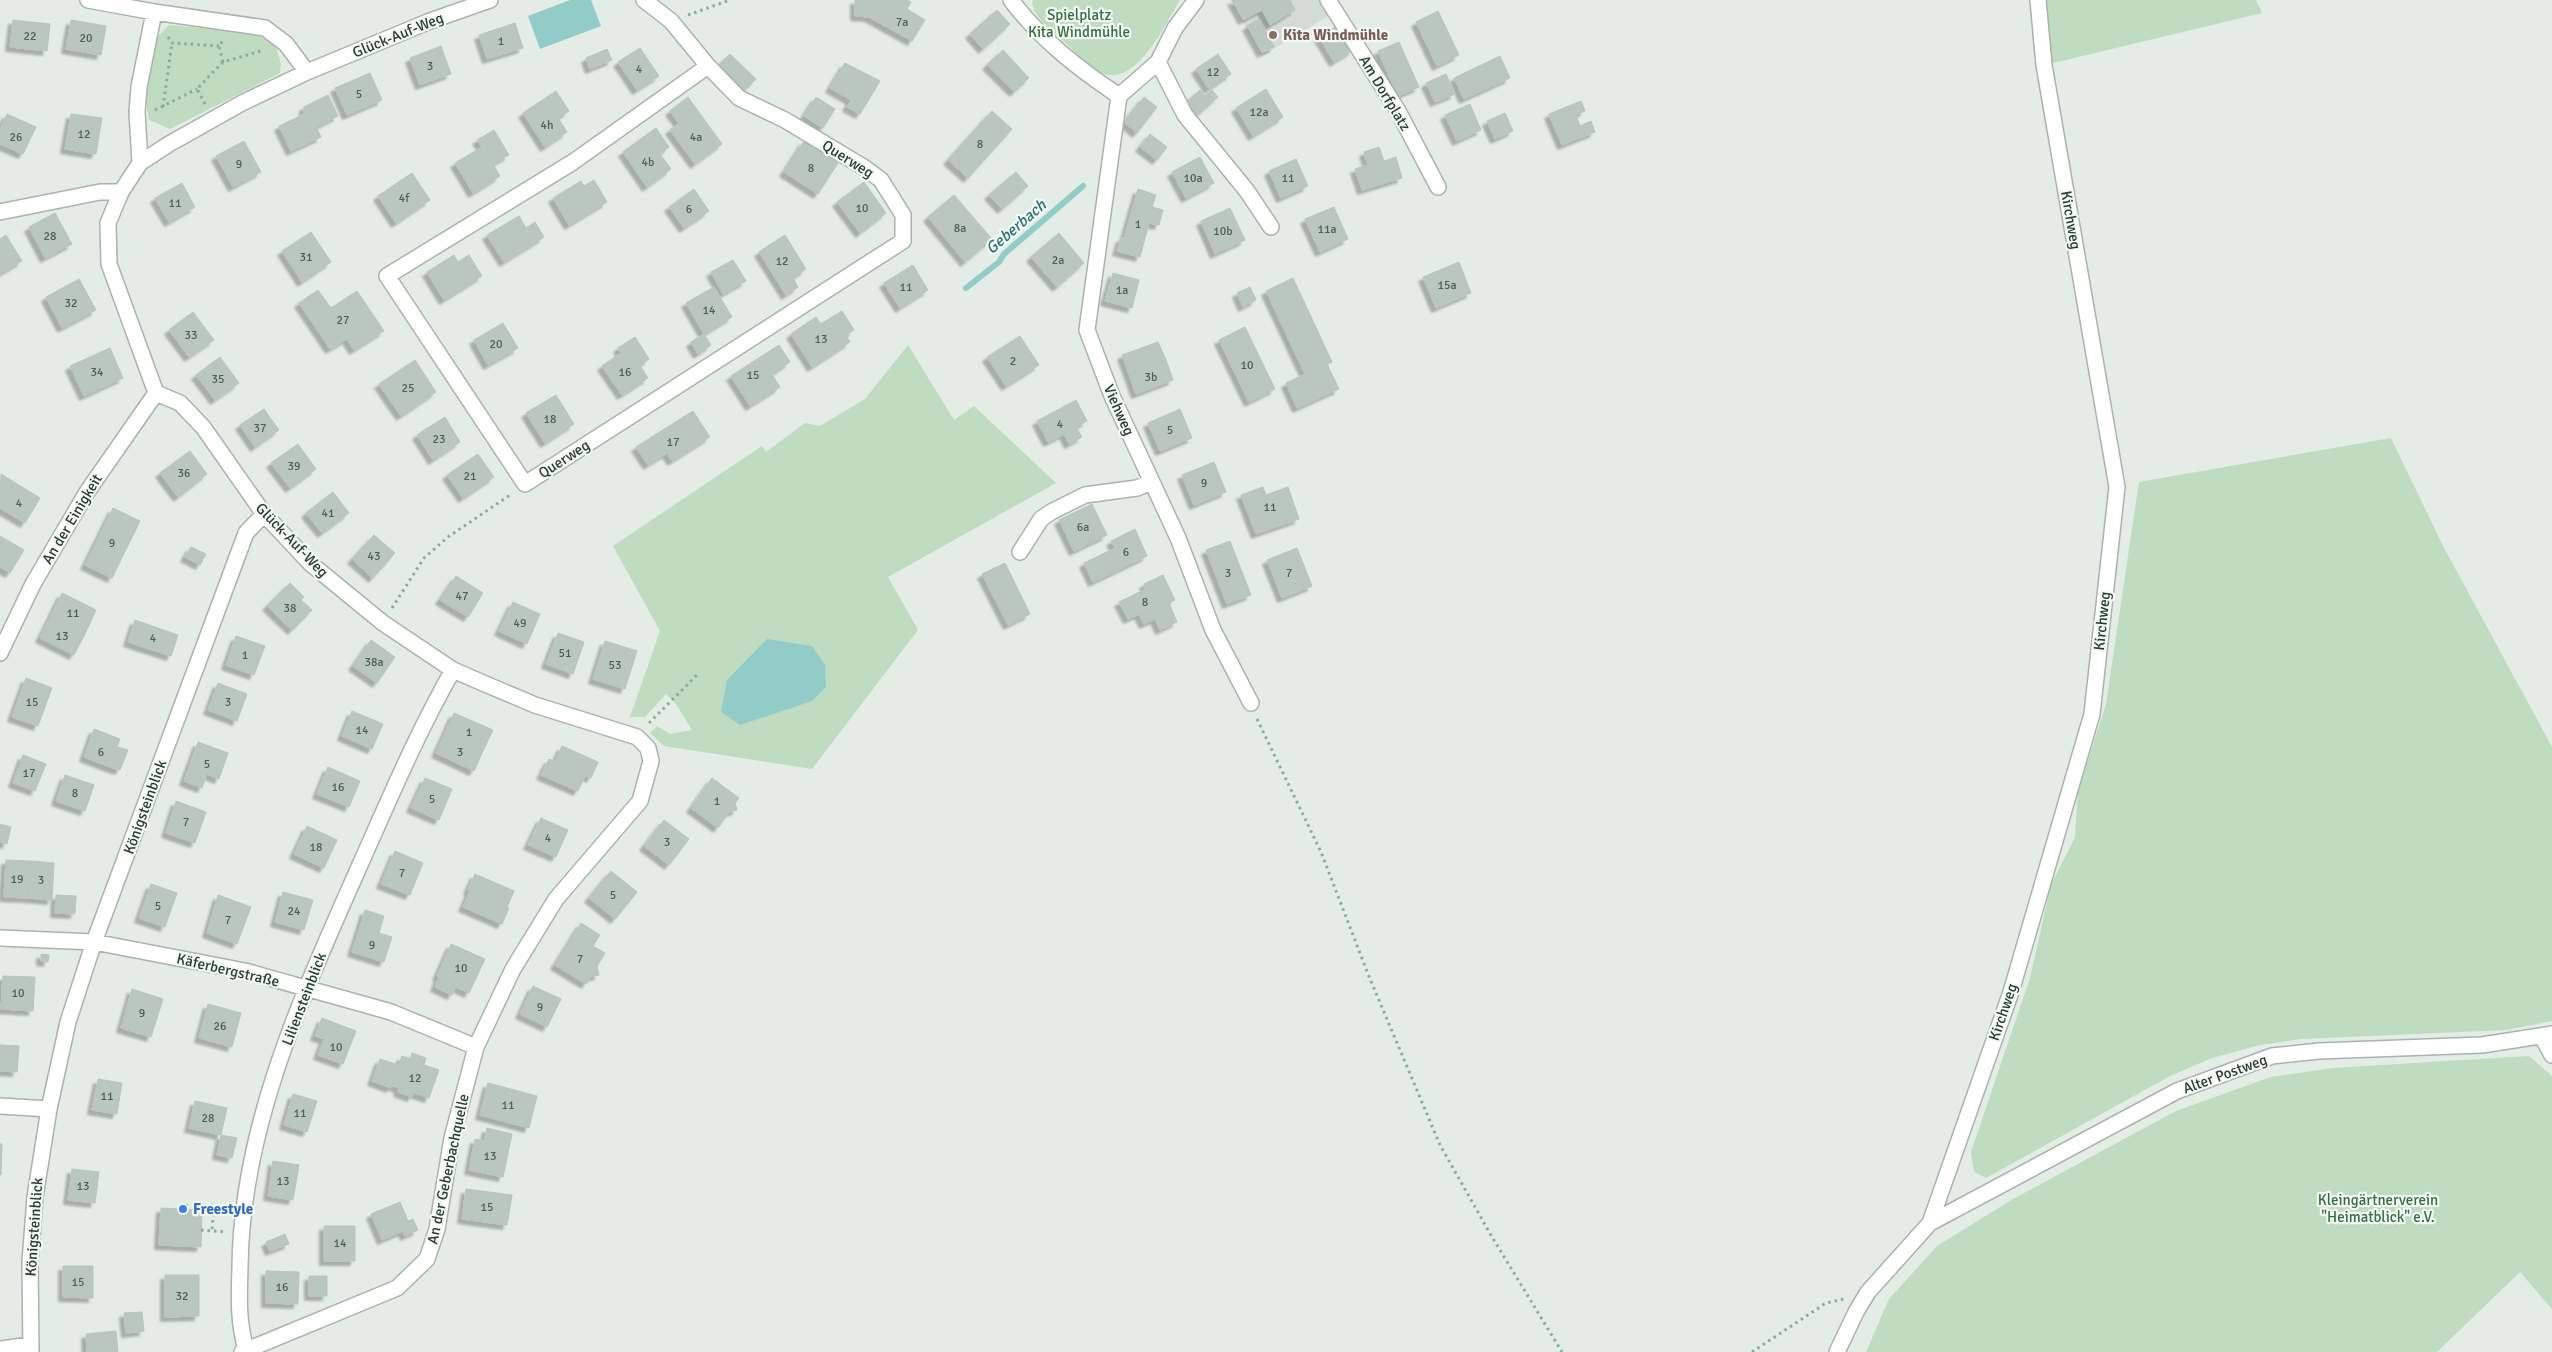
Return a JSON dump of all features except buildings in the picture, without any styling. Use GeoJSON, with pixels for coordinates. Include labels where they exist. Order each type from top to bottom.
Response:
{"type":"FeatureCollection","features":[{"type":"Feature","properties":{"kind":"street"},"geometry":{"type":"LineString","coordinates":[[88,0],[154,12],[265,28],[286,44],[307,72]]}},
{"type":"Feature","properties":{"kind":"street","name":"Glück-Auf-Weg"},"geometry":{"type":"LineString","coordinates":[[490,0],[430,20],[307,72],[213,120],[140,163],[121,192],[108,223],[109,264],[156,393],[180,402],[203,427],[264,514],[311,564],[383,623],[453,670],[535,704],[637,737],[648,748]]}},
{"type":"Feature","properties":{"kind":"street","name":"Querweg"},"geometry":{"type":"LineString","coordinates":[[644,0],[671,21],[708,66],[739,98],[785,120],[865,168],[881,180],[903,216],[903,241],[525,484],[387,276],[573,162],[708,66]]}},
{"type":"Feature","properties":{"kind":"street"},"geometry":{"type":"LineString","coordinates":[[1011,0],[1023,17],[1074,66],[1120,96],[1158,62],[1176,28],[1196,0]]}},
{"type":"Feature","properties":{"kind":"street","name":"Am Dorfplatz"},"geometry":{"type":"LineString","coordinates":[[1328,0],[1398,111],[1438,187]]}},
{"type":"Feature","properties":{"kind":"street","name":"Kirchweg"},"geometry":{"type":"LineString","coordinates":[[1930,1223],[2011,992],[2092,714],[2117,487],[2044,65],[2038,0]]}},
{"type":"Feature","properties":{"kind":"street"},"geometry":{"type":"LineString","coordinates":[[140,163],[137,115],[139,87],[154,12]]}},
{"type":"Feature","properties":{"kind":"street"},"geometry":{"type":"LineString","coordinates":[[1158,62],[1185,115],[1242,184],[1271,227]]}},
{"type":"Feature","properties":{"kind":"street","name":"Viehweg"},"geometry":{"type":"LineString","coordinates":[[1120,96],[1087,330],[1112,396],[1178,538],[1213,630],[1251,703]]}},
{"type":"Feature","properties":{"kind":"street"},"geometry":{"type":"LineString","coordinates":[[0,212],[100,192],[121,192]]}},
{"type":"Feature","properties":{"kind":"street","name":"An der Einigkeit"},"geometry":{"type":"LineString","coordinates":[[0,653],[33,584],[87,492],[156,393]]}},
{"type":"Feature","properties":{"kind":"street"},"geometry":{"type":"LineString","coordinates":[[1020,552],[1041,519],[1051,512],[1085,496],[1137,488],[1151,482]]}},
{"type":"Feature","properties":{"kind":"street","name":"Königsteinblick"},"geometry":{"type":"LineString","coordinates":[[0,1349],[30,1348],[30,1262],[35,1196],[48,1109],[68,1022],[94,942],[246,533],[264,514]]}},
{"type":"Feature","properties":{"kind":"street","name":"Liliensteinblick"},"geometry":{"type":"LineString","coordinates":[[244,1351],[239,1323],[241,1233],[246,1186],[266,1102],[305,990],[425,719],[453,670]]}},
{"type":"Feature","properties":{"kind":"street","name":"An der Geberbachquelle"},"geometry":{"type":"LineString","coordinates":[[244,1351],[397,1288],[427,1259],[437,1229],[452,1138],[476,1048],[513,969],[556,899],[640,801],[651,761],[648,748]]}},
{"type":"Feature","properties":{"kind":"street","name":"Käferbergstraße"},"geometry":{"type":"LineString","coordinates":[[0,938],[94,942],[245,971],[305,990],[391,1012],[476,1048]]}},
{"type":"Feature","properties":{"kind":"street"},"geometry":{"type":"LineString","coordinates":[[2547,1035],[2552,1055]]}},
{"type":"Feature","properties":{"kind":"street","name":"Alter Postweg"},"geometry":{"type":"LineString","coordinates":[[1930,1223],[2177,1091],[2272,1056],[2319,1051],[2482,1045],[2547,1035]]}},
{"type":"Feature","properties":{"kind":"street"},"geometry":{"type":"LineString","coordinates":[[0,1106],[48,1109]]}},
{"type":"Feature","properties":{"kind":"street"},"geometry":{"type":"LineString","coordinates":[[1837,1352],[1868,1292],[1930,1223]]}},
{"type":"Feature","properties":{"kind":"path"},"geometry":{"type":"LineString","coordinates":[[671,21],[730,0]]}},
{"type":"Feature","properties":{"kind":"path"},"geometry":{"type":"LineString","coordinates":[[154,12],[172,43],[163,107]]}},
{"type":"Feature","properties":{"kind":"path"},"geometry":{"type":"LineString","coordinates":[[172,43],[219,46]]}},
{"type":"Feature","properties":{"kind":"path"},"geometry":{"type":"LineString","coordinates":[[137,115],[163,107],[197,89],[224,62],[286,44]]}},
{"type":"Feature","properties":{"kind":"path"},"geometry":{"type":"LineString","coordinates":[[197,89],[213,120]]}},
{"type":"Feature","properties":{"kind":"path"},"geometry":{"type":"LineString","coordinates":[[383,623],[424,558],[448,537],[525,484]]}},
{"type":"Feature","properties":{"kind":"path"},"geometry":{"type":"LineString","coordinates":[[637,737],[671,699],[698,674]]}},
{"type":"Feature","properties":{"kind":"path"},"geometry":{"type":"LineString","coordinates":[[1251,703],[1275,760],[1320,852],[1368,974],[1440,1145],[1492,1238],[1562,1352]]}},
{"type":"Feature","properties":{"kind":"path"},"geometry":{"type":"LineString","coordinates":[[183,1209],[183,1205],[209,1207],[214,1204],[212,1230]]}},
{"type":"Feature","properties":{"kind":"path"},"geometry":{"type":"LineString","coordinates":[[202,1230],[241,1233]]}},
{"type":"Feature","properties":{"kind":"path"},"geometry":{"type":"LineString","coordinates":[[1752,1352],[1826,1303],[1868,1292]]}},
{"type":"Feature","properties":{"kind":"shaded area","name":"Kita Windmühle"},"geometry":{"type":"Polygon","coordinates":[[[1230,0],[1322,0],[1330,15],[1262,56],[1230,0]]]}},
{"type":"Feature","properties":{"kind":"green space","name":"Spielplatz Kita Windmühle"},"geometry":{"type":"Polygon","coordinates":[[[1033,0],[1180,0],[1160,35],[1141,59],[1131,68],[1120,74],[1109,75],[1093,68],[1047,26],[1034,9],[1033,0]]]}},
{"type":"Feature","properties":{"kind":"green space"},"geometry":{"type":"Polygon","coordinates":[[[2043,0],[2256,0],[2262,13],[2049,64],[2043,0]]]}},
{"type":"Feature","properties":{"kind":"green space"},"geometry":{"type":"Polygon","coordinates":[[[169,25],[253,33],[275,43],[281,64],[280,73],[170,129],[149,120],[146,101],[156,38],[169,25]]]}},
{"type":"Feature","properties":{"kind":"green space"},"geometry":{"type":"Polygon","coordinates":[[[908,345],[954,420],[974,406],[1056,483],[888,577],[918,630],[812,769],[664,746],[650,733],[657,726],[670,734],[692,730],[676,704],[666,694],[645,717],[630,717],[660,631],[613,546],[762,446],[766,452],[805,423],[820,426],[865,399],[908,345]]]}},
{"type":"Feature","properties":{"kind":"green space"},"geometry":{"type":"Polygon","coordinates":[[[2391,438],[2443,546],[2552,747],[2552,1021],[2506,1030],[2302,1039],[2260,1045],[2212,1058],[2170,1076],[1986,1178],[1974,1172],[1971,1152],[2030,978],[2051,885],[2075,837],[2078,792],[2106,704],[2139,482],[2391,438]]]}},
{"type":"Feature","properties":{"kind":"green space","name":"Kleingärtnerverein \"Heimatblick\" e.V."},"geometry":{"type":"Polygon","coordinates":[[[2529,1056],[2552,1076],[2552,1309],[2520,1272],[2437,1352],[1866,1352],[1889,1299],[1937,1246],[2013,1199],[2176,1111],[2271,1077],[2333,1068],[2529,1056]]]}},
{"type":"Feature","properties":{"kind":"water"},"geometry":{"type":"Polygon","coordinates":[[[570,0],[591,0],[601,26],[540,49],[528,16],[570,0]]]}},
{"type":"Feature","properties":{"kind":"water"},"geometry":{"type":"Polygon","coordinates":[[[767,639],[812,646],[825,665],[826,687],[812,701],[740,725],[721,712],[727,680],[767,639]]]}},
{"type":"Feature","properties":{"kind":"waterway","name":"Geberbach"},"geometry":{"type":"LineString","coordinates":[[966,288],[999,262],[1004,254],[1083,186]]}},
{"type":"Feature","properties":{"kind":"place","name":"Kita Windmühle"},"geometry":{"type":"Point","coordinates":[1273,35]}},
{"type":"Feature","properties":{"kind":"place","name":"Freestyle"},"geometry":{"type":"Point","coordinates":[183,1209]}}]}
